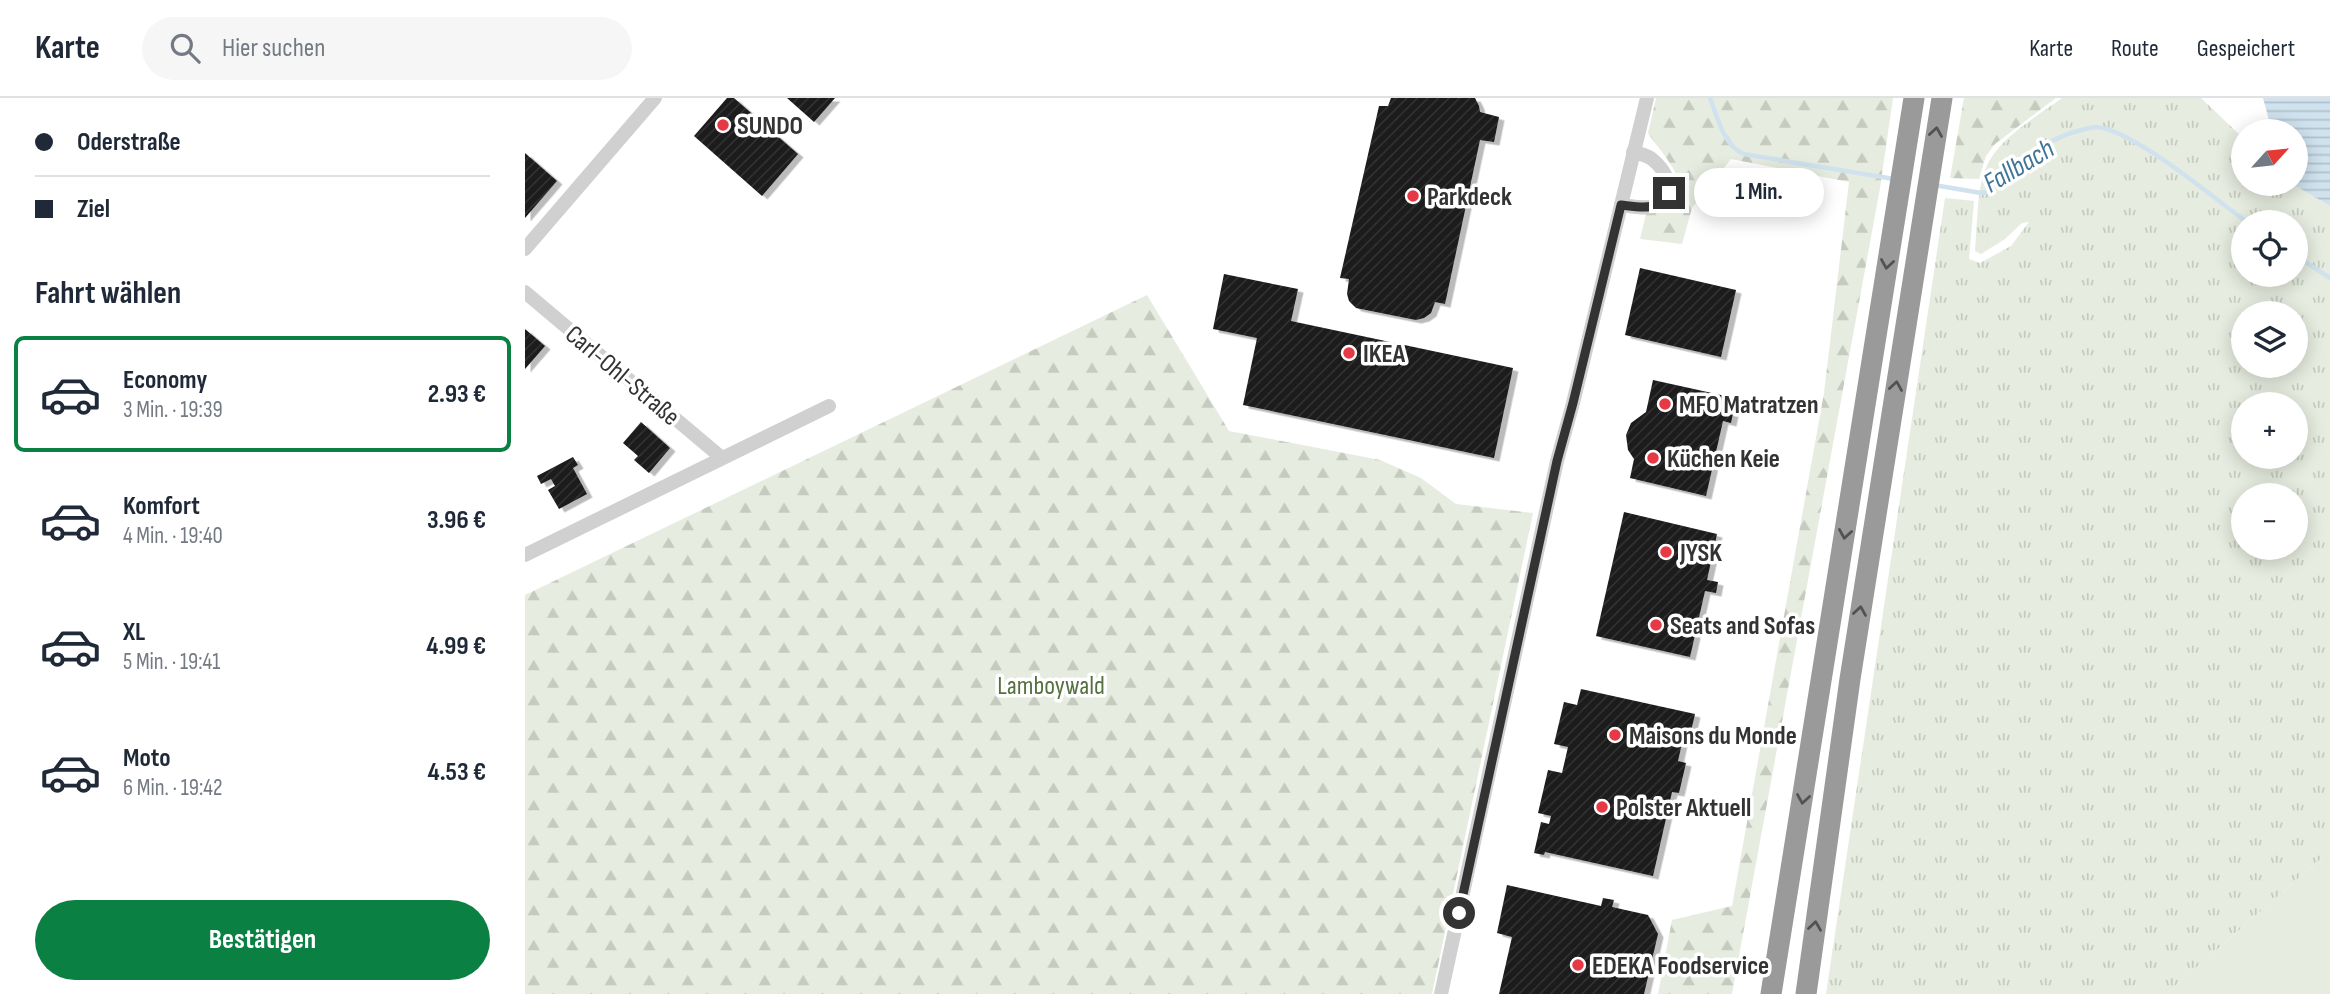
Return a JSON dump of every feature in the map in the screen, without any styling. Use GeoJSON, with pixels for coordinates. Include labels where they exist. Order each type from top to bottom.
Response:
{"type":"FeatureCollection","features":[{"type":"Feature","properties":{"kind":"highway"},"geometry":{"type":"LineString","coordinates":[[1771,994],[1914,98]]}},
{"type":"Feature","properties":{"kind":"highway"},"geometry":{"type":"LineString","coordinates":[[1806,994],[1850,678],[1942,98]]}},
{"type":"Feature","properties":{"kind":"street"},"geometry":{"type":"LineString","coordinates":[[525,249],[655,98]]}},
{"type":"Feature","properties":{"kind":"street"},"geometry":{"type":"LineString","coordinates":[[1441,994],[1557,461],[1647,98]]}},
{"type":"Feature","properties":{"kind":"street"},"geometry":{"type":"LineString","coordinates":[[1621,205],[1658,205],[1665,201],[1669,193],[1670,185],[1663,169],[1651,157],[1633,152]]}},
{"type":"Feature","properties":{"kind":"street","name":"Carl-Ohl-Straße"},"geometry":{"type":"LineString","coordinates":[[525,292],[722,458]]}},
{"type":"Feature","properties":{"kind":"street"},"geometry":{"type":"LineString","coordinates":[[525,555],[829,406]]}},
{"type":"Feature","properties":{"kind":"green space"},"geometry":{"type":"Polygon","coordinates":[[[1656,98],[1893,98],[1880,188],[1732,994],[1658,994],[1672,920],[1732,906],[1824,393],[1849,182],[1731,159],[1692,208],[1682,244],[1640,239],[1646,214],[1669,209],[1679,188],[1672,167],[1648,133],[1656,98]]]}},
{"type":"Feature","properties":{"kind":"green space"},"geometry":{"type":"Polygon","coordinates":[[[1964,98],[2056,98],[1995,144],[1986,156],[1979,179],[1950,178],[1964,98]]]}},
{"type":"Feature","properties":{"kind":"green space"},"geometry":{"type":"Polygon","coordinates":[[[2062,98],[2201,98],[2231,127],[2231,196],[2308,196],[2308,193],[2330,206],[2330,851],[2166,994],[1826,994],[1945,198],[1974,201],[1969,259],[1980,263],[2011,246],[2029,222],[2022,223],[2005,239],[1981,254],[1975,251],[1978,203],[1988,163],[2005,141],[2062,98]]]}},
{"type":"Feature","properties":{"kind":"green space","name":"Lamboywald"},"geometry":{"type":"Polygon","coordinates":[[[1147,295],[1229,431],[1380,460],[1421,478],[1456,504],[1533,513],[1432,994],[525,994],[525,595],[1147,295]]]}},
{"type":"Feature","properties":{"kind":"green space"},"geometry":{"type":"Polygon","coordinates":[[[2330,851],[2330,994],[2166,994],[2330,851]]]}},
{"type":"Feature","properties":{"kind":"water"},"geometry":{"type":"Polygon","coordinates":[[[2263,98],[2330,98],[2330,206],[2308,193],[2308,119],[2269,119],[2263,98]]]}},
{"type":"Feature","properties":{"kind":"building"},"geometry":{"type":"Polygon","coordinates":[[[727,98],[734,98],[798,154],[762,196],[694,136],[727,98]]]}},
{"type":"Feature","properties":{"kind":"building"},"geometry":{"type":"Polygon","coordinates":[[[787,98],[835,98],[814,122],[787,98]]]}},
{"type":"Feature","properties":{"kind":"building","name":"Parkdeck"},"geometry":{"type":"Polygon","coordinates":[[[1391,98],[1475,98],[1480,112],[1499,117],[1494,142],[1480,140],[1445,304],[1435,302],[1431,313],[1416,320],[1356,308],[1349,301],[1347,294],[1349,279],[1340,278],[1379,106],[1388,106],[1391,98]]]}},
{"type":"Feature","properties":{"kind":"building"},"geometry":{"type":"Polygon","coordinates":[[[525,153],[557,181],[525,218],[525,153]]]}},
{"type":"Feature","properties":{"kind":"building"},"geometry":{"type":"Polygon","coordinates":[[[1640,268],[1736,290],[1721,357],[1625,335],[1640,268]]]}},
{"type":"Feature","properties":{"kind":"building","name":"IKEA"},"geometry":{"type":"Polygon","coordinates":[[[1224,274],[1298,289],[1291,321],[1513,368],[1494,458],[1243,405],[1257,338],[1213,329],[1224,274]]]}},
{"type":"Feature","properties":{"kind":"building"},"geometry":{"type":"Polygon","coordinates":[[[525,329],[545,346],[525,369],[525,329]]]}},
{"type":"Feature","properties":{"kind":"building"},"geometry":{"type":"Polygon","coordinates":[[[1653,380],[1730,397],[1727,411],[1733,413],[1731,423],[1723,421],[1706,496],[1630,478],[1634,459],[1628,450],[1626,435],[1631,423],[1646,412],[1653,380]]]}},
{"type":"Feature","properties":{"kind":"building"},"geometry":{"type":"Polygon","coordinates":[[[641,422],[670,448],[649,473],[634,460],[638,456],[623,443],[641,422]]]}},
{"type":"Feature","properties":{"kind":"building"},"geometry":{"type":"Polygon","coordinates":[[[573,457],[578,465],[573,468],[587,494],[559,509],[548,490],[555,486],[551,479],[541,484],[537,476],[573,457]]]}},
{"type":"Feature","properties":{"kind":"building"},"geometry":{"type":"Polygon","coordinates":[[[1624,512],[1717,534],[1707,580],[1718,582],[1716,593],[1705,591],[1690,657],[1596,636],[1624,512]]]}},
{"type":"Feature","properties":{"kind":"building"},"geometry":{"type":"Polygon","coordinates":[[[1581,689],[1695,714],[1688,744],[1682,743],[1678,761],[1686,763],[1679,793],[1672,792],[1653,876],[1545,852],[1544,855],[1534,853],[1541,822],[1549,824],[1551,816],[1538,813],[1548,770],[1562,773],[1568,747],[1554,744],[1564,702],[1577,705],[1581,689]]]}},
{"type":"Feature","properties":{"kind":"building","name":"EDEKA Foodservice"},"geometry":{"type":"Polygon","coordinates":[[[1507,885],[1601,906],[1603,898],[1614,900],[1612,907],[1648,915],[1658,934],[1644,994],[1499,994],[1512,937],[1497,933],[1507,885]]]}},
{"type":"Feature","properties":{"kind":"waterway","name":"Fallbach"},"geometry":{"type":"LineString","coordinates":[[1710,98],[1726,138],[1744,154],[1894,179]]}},
{"type":"Feature","properties":{"kind":"waterway","name":"Fallbach"},"geometry":{"type":"LineString","coordinates":[[1934,185],[1989,192],[2043,146],[2067,134],[2097,127],[2113,131],[2152,152],[2231,210]]}},
{"type":"Feature","properties":{"kind":"waterway","name":"Fallbach"},"geometry":{"type":"LineString","coordinates":[[2308,264],[2330,278]]}},
{"type":"Feature","properties":{"kind":"place","name":"SUNDO"},"geometry":{"type":"Point","coordinates":[723,125]}},
{"type":"Feature","properties":{"kind":"place","name":"Parkdeck"},"geometry":{"type":"Point","coordinates":[1413,196]}},
{"type":"Feature","properties":{"kind":"place","name":"IKEA"},"geometry":{"type":"Point","coordinates":[1349,353]}},
{"type":"Feature","properties":{"kind":"place","name":"MFO Matratzen"},"geometry":{"type":"Point","coordinates":[1665,404]}},
{"type":"Feature","properties":{"kind":"place","name":"Küchen Keie"},"geometry":{"type":"Point","coordinates":[1653,458]}},
{"type":"Feature","properties":{"kind":"place","name":"JYSK"},"geometry":{"type":"Point","coordinates":[1666,552]}},
{"type":"Feature","properties":{"kind":"place","name":"Seats and Sofas"},"geometry":{"type":"Point","coordinates":[1656,625]}},
{"type":"Feature","properties":{"kind":"place","name":"Maisons du Monde"},"geometry":{"type":"Point","coordinates":[1615,735]}},
{"type":"Feature","properties":{"kind":"place","name":"Polster Aktuell"},"geometry":{"type":"Point","coordinates":[1602,807]}},
{"type":"Feature","properties":{"kind":"place","name":"EDEKA Foodservice"},"geometry":{"type":"Point","coordinates":[1578,965]}},
{"type":"Feature","properties":{"kind":"route"},"geometry":{"type":"LineString","coordinates":[[1459,913],[1557,461],[1621,205],[1658,205],[1665,201],[1669,193]]}}]}
